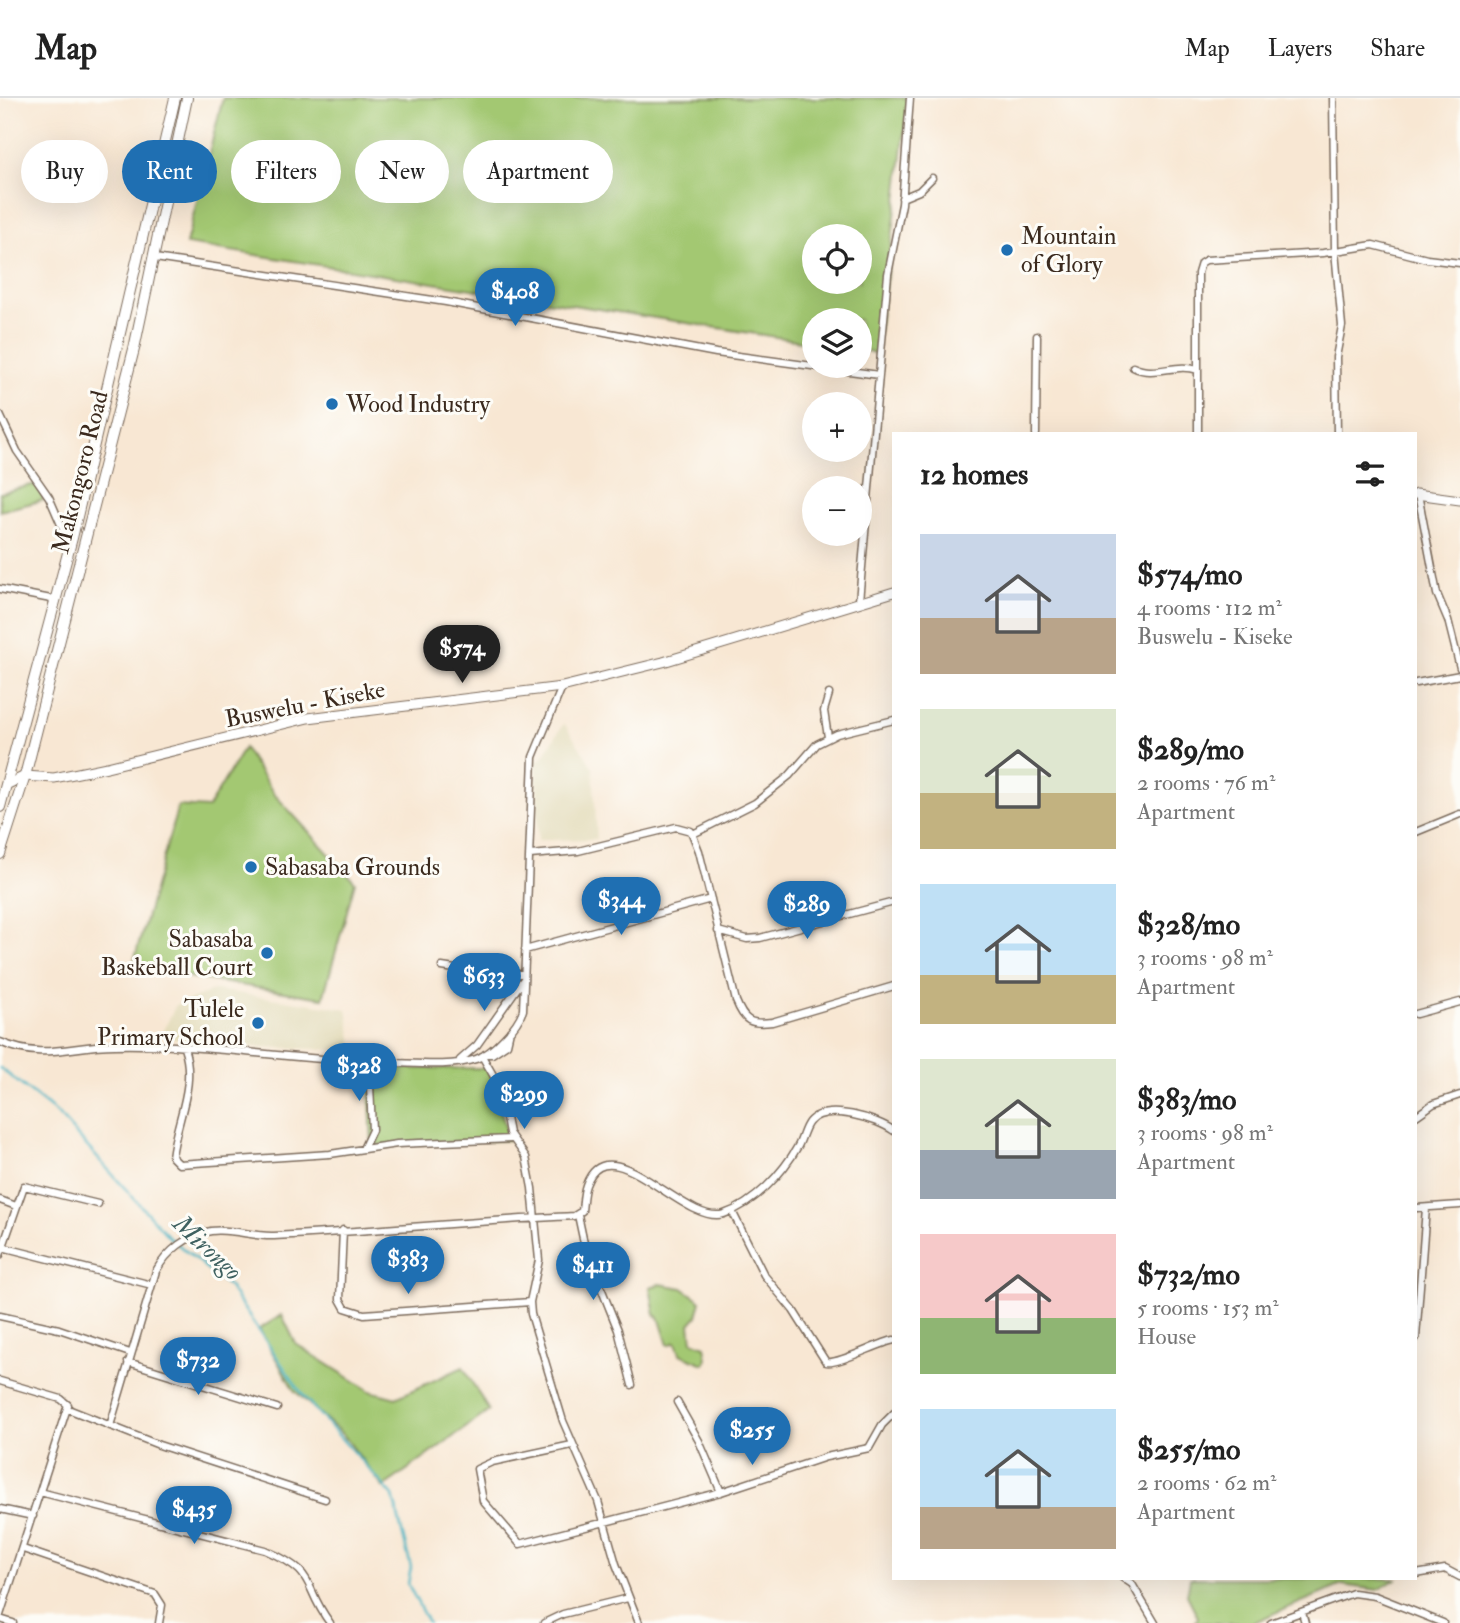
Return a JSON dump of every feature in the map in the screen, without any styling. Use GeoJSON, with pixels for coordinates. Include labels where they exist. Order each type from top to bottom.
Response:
{"type":"FeatureCollection","features":[{"type":"Feature","properties":{"kind":"main road","name":"Makongoro Road"},"geometry":{"type":"LineString","coordinates":[[0,807],[70,545],[175,98]]}},
{"type":"Feature","properties":{"kind":"main road","name":"Makongoro Road"},"geometry":{"type":"LineString","coordinates":[[0,853],[25,776],[155,258],[187,98]]}},
{"type":"Feature","properties":{"kind":"main road"},"geometry":{"type":"LineString","coordinates":[[1417,494],[1460,500]]}},
{"type":"Feature","properties":{"kind":"main road","name":"Buswelu - Kiseke"},"geometry":{"type":"LineString","coordinates":[[8,784],[25,776],[45,778],[83,772],[321,716],[562,687],[663,662],[892,593]]}},
{"type":"Feature","properties":{"kind":"street"},"geometry":{"type":"LineString","coordinates":[[859,601],[888,274],[902,198],[910,98]]}},
{"type":"Feature","properties":{"kind":"street"},"geometry":{"type":"LineString","coordinates":[[1333,98],[1335,251],[1342,326],[1336,357],[1337,432]]}},
{"type":"Feature","properties":{"kind":"street"},"geometry":{"type":"LineString","coordinates":[[902,198],[922,188],[932,178]]}},
{"type":"Feature","properties":{"kind":"street"},"geometry":{"type":"LineString","coordinates":[[1198,432],[1198,273],[1201,263],[1206,260],[1335,251],[1373,244],[1427,259],[1460,262]]}},
{"type":"Feature","properties":{"kind":"street"},"geometry":{"type":"LineString","coordinates":[[155,258],[446,302],[716,353],[879,375]]}},
{"type":"Feature","properties":{"kind":"street"},"geometry":{"type":"LineString","coordinates":[[1036,432],[1037,336]]}},
{"type":"Feature","properties":{"kind":"street"},"geometry":{"type":"LineString","coordinates":[[1133,367],[1153,373],[1184,368],[1198,370]]}},
{"type":"Feature","properties":{"kind":"street"},"geometry":{"type":"LineString","coordinates":[[0,415],[17,452],[49,497],[70,545]]}},
{"type":"Feature","properties":{"kind":"street"},"geometry":{"type":"LineString","coordinates":[[1417,494],[1437,594],[1448,620],[1460,668]]}},
{"type":"Feature","properties":{"kind":"street"},"geometry":{"type":"LineString","coordinates":[[0,589],[56,600]]}},
{"type":"Feature","properties":{"kind":"street"},"geometry":{"type":"LineString","coordinates":[[1417,683],[1460,675]]}},
{"type":"Feature","properties":{"kind":"street"},"geometry":{"type":"LineString","coordinates":[[0,1042],[37,1054],[116,1045],[369,1063],[457,1062],[484,1055],[510,1031],[523,1010],[533,757],[562,687]]}},
{"type":"Feature","properties":{"kind":"street"},"geometry":{"type":"LineString","coordinates":[[828,737],[824,712],[829,694]]}},
{"type":"Feature","properties":{"kind":"street"},"geometry":{"type":"LineString","coordinates":[[694,834],[759,800],[789,776],[812,747],[828,737],[892,721]]}},
{"type":"Feature","properties":{"kind":"street"},"geometry":{"type":"LineString","coordinates":[[1417,832],[1460,814]]}},
{"type":"Feature","properties":{"kind":"street"},"geometry":{"type":"LineString","coordinates":[[530,855],[578,851],[676,827],[686,828],[694,834],[736,1001],[742,1018],[752,1024],[772,1022],[892,987]]}},
{"type":"Feature","properties":{"kind":"street"},"geometry":{"type":"LineString","coordinates":[[635,888],[641,918]]}},
{"type":"Feature","properties":{"kind":"street"},"geometry":{"type":"LineString","coordinates":[[525,950],[711,899]]}},
{"type":"Feature","properties":{"kind":"street"},"geometry":{"type":"LineString","coordinates":[[719,931],[736,937],[760,938],[892,903]]}},
{"type":"Feature","properties":{"kind":"street"},"geometry":{"type":"LineString","coordinates":[[442,967],[523,977]]}},
{"type":"Feature","properties":{"kind":"street"},"geometry":{"type":"LineString","coordinates":[[457,1062],[477,1045],[523,977]]}},
{"type":"Feature","properties":{"kind":"street"},"geometry":{"type":"LineString","coordinates":[[1417,1014],[1460,1002]]}},
{"type":"Feature","properties":{"kind":"street"},"geometry":{"type":"LineString","coordinates":[[184,1048],[188,1064],[188,1087],[173,1150],[174,1162],[197,1165],[362,1150],[397,1144],[511,1139]]}},
{"type":"Feature","properties":{"kind":"street"},"geometry":{"type":"LineString","coordinates":[[484,1055],[500,1087],[511,1139],[523,1149],[526,1157],[536,1216],[539,1260],[530,1302],[535,1327],[572,1445],[598,1501],[628,1598],[639,1623]]}},
{"type":"Feature","properties":{"kind":"street"},"geometry":{"type":"LineString","coordinates":[[362,1150],[369,1142],[372,1130],[369,1063]]}},
{"type":"Feature","properties":{"kind":"street"},"geometry":{"type":"LineString","coordinates":[[1417,1115],[1433,1104],[1460,1095]]}},
{"type":"Feature","properties":{"kind":"street"},"geometry":{"type":"LineString","coordinates":[[110,1426],[130,1353],[162,1260],[183,1242],[212,1231],[262,1237],[578,1215],[582,1211],[586,1184],[592,1175],[600,1168],[614,1165],[642,1175],[700,1214],[715,1217],[732,1212],[758,1193],[782,1169],[811,1119],[829,1115],[861,1115],[892,1130]]}},
{"type":"Feature","properties":{"kind":"street"},"geometry":{"type":"LineString","coordinates":[[98,1204],[25,1186],[1,1251],[152,1285]]}},
{"type":"Feature","properties":{"kind":"street"},"geometry":{"type":"LineString","coordinates":[[0,1200],[16,1206]]}},
{"type":"Feature","properties":{"kind":"street"},"geometry":{"type":"LineString","coordinates":[[1417,1208],[1460,1205]]}},
{"type":"Feature","properties":{"kind":"street"},"geometry":{"type":"LineString","coordinates":[[1417,1325],[1426,1208]]}},
{"type":"Feature","properties":{"kind":"street"},"geometry":{"type":"LineString","coordinates":[[732,1212],[764,1275],[793,1311],[827,1362],[835,1363],[857,1351],[892,1340]]}},
{"type":"Feature","properties":{"kind":"street"},"geometry":{"type":"LineString","coordinates":[[578,1215],[585,1248],[618,1330],[632,1385]]}},
{"type":"Feature","properties":{"kind":"street"},"geometry":{"type":"LineString","coordinates":[[343,1230],[340,1299],[345,1308],[364,1314],[530,1302]]}},
{"type":"Feature","properties":{"kind":"street"},"geometry":{"type":"LineString","coordinates":[[0,1315],[58,1329],[130,1353]]}},
{"type":"Feature","properties":{"kind":"street"},"geometry":{"type":"LineString","coordinates":[[128,1362],[277,1408]]}},
{"type":"Feature","properties":{"kind":"street"},"geometry":{"type":"LineString","coordinates":[[0,1381],[61,1399],[66,1402],[68,1409],[55,1437],[23,1549],[0,1617],[13,1623]]}},
{"type":"Feature","properties":{"kind":"street"},"geometry":{"type":"LineString","coordinates":[[677,1402],[699,1441],[721,1492]]}},
{"type":"Feature","properties":{"kind":"street"},"geometry":{"type":"LineString","coordinates":[[68,1409],[194,1457],[325,1499]]}},
{"type":"Feature","properties":{"kind":"street"},"geometry":{"type":"LineString","coordinates":[[572,1445],[480,1466],[476,1473],[483,1501],[520,1544],[721,1492],[826,1457],[869,1448],[881,1425],[892,1415]]}},
{"type":"Feature","properties":{"kind":"street"},"geometry":{"type":"LineString","coordinates":[[40,1492],[265,1550],[289,1560],[300,1568],[330,1623]]}},
{"type":"Feature","properties":{"kind":"street"},"geometry":{"type":"LineString","coordinates":[[0,1509],[33,1516]]}},
{"type":"Feature","properties":{"kind":"street"},"geometry":{"type":"LineString","coordinates":[[23,1549],[155,1594],[162,1605],[159,1623]]}},
{"type":"Feature","properties":{"kind":"street"},"geometry":{"type":"LineString","coordinates":[[1417,1574],[1446,1569],[1460,1577]]}},
{"type":"Feature","properties":{"kind":"street"},"geometry":{"type":"LineString","coordinates":[[1126,1580],[1132,1584],[1155,1623]]}},
{"type":"Feature","properties":{"kind":"street"},"geometry":{"type":"LineString","coordinates":[[1271,1623],[1344,1595],[1363,1593],[1443,1623]]}},
{"type":"Feature","properties":{"kind":"street"},"geometry":{"type":"LineString","coordinates":[[544,1623],[563,1614],[628,1598]]}},
{"type":"Feature","properties":{"kind":"street"},"geometry":{"type":"LineString","coordinates":[[1302,1612],[1305,1623]]}},
{"type":"Feature","properties":{"kind":"shaded area"},"geometry":{"type":"Polygon","coordinates":[[[564,723],[593,768],[597,839],[538,840],[537,760],[542,759],[564,723]]]}},
{"type":"Feature","properties":{"kind":"shaded area","name":"Tulele Primary School"},"geometry":{"type":"Polygon","coordinates":[[[215,990],[347,1009],[354,1050],[226,1046],[160,1037],[176,1005],[215,990]]]}},
{"type":"Feature","properties":{"kind":"green space"},"geometry":{"type":"Polygon","coordinates":[[[223,98],[908,98],[876,353],[872,352],[872,308],[802,308],[802,341],[186,244],[196,203],[217,203],[217,140],[212,140],[223,98]]]}},
{"type":"Feature","properties":{"kind":"green space"},"geometry":{"type":"Polygon","coordinates":[[[36,484],[44,500],[0,511],[0,493],[36,484]]]}},
{"type":"Feature","properties":{"kind":"green space","name":"Sabasaba Grounds"},"geometry":{"type":"Polygon","coordinates":[[[244,748],[274,794],[355,882],[323,998],[132,968],[178,806],[208,808],[244,748]]]}},
{"type":"Feature","properties":{"kind":"green space"},"geometry":{"type":"Polygon","coordinates":[[[489,1068],[509,1140],[372,1145],[369,1069],[489,1068]]]}},
{"type":"Feature","properties":{"kind":"green space"},"geometry":{"type":"Polygon","coordinates":[[[660,1284],[682,1288],[701,1301],[697,1316],[690,1324],[692,1341],[705,1346],[707,1359],[704,1364],[680,1354],[676,1342],[668,1345],[659,1317],[655,1315],[650,1287],[660,1284]]]}},
{"type":"Feature","properties":{"kind":"green space"},"geometry":{"type":"Polygon","coordinates":[[[282,1315],[296,1344],[370,1391],[396,1398],[463,1367],[489,1411],[383,1487],[344,1436],[294,1390],[259,1329],[282,1315]]]}},
{"type":"Feature","properties":{"kind":"green space"},"geometry":{"type":"Polygon","coordinates":[[[1190,1580],[1394,1580],[1378,1590],[1342,1585],[1252,1623],[1195,1623],[1198,1617],[1187,1595],[1190,1580]]]}},
{"type":"Feature","properties":{"kind":"waterway","name":"Mirongo"},"geometry":{"type":"LineString","coordinates":[[0,1068],[56,1112],[169,1237],[229,1287],[304,1397],[393,1496],[411,1567],[408,1584],[428,1623]]}},
{"type":"Feature","properties":{"kind":"place","name":"Mountain of Glory"},"geometry":{"type":"Point","coordinates":[1007,250]}},
{"type":"Feature","properties":{"kind":"place","name":"Wood Industry"},"geometry":{"type":"Point","coordinates":[332,404]}},
{"type":"Feature","properties":{"kind":"place","name":"Sabasaba Grounds"},"geometry":{"type":"Point","coordinates":[251,867]}},
{"type":"Feature","properties":{"kind":"place","name":"Sabasaba Baskeball Court"},"geometry":{"type":"Point","coordinates":[267,953]}},
{"type":"Feature","properties":{"kind":"place","name":"Tulele Primary School"},"geometry":{"type":"Point","coordinates":[258,1023]}}]}
